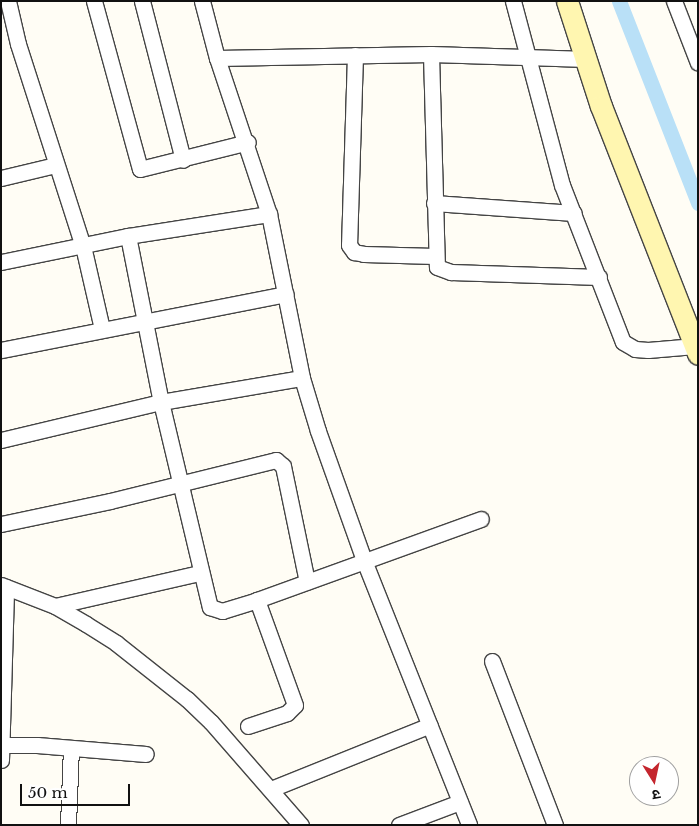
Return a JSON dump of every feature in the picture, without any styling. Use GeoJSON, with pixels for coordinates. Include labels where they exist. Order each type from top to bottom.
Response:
{"type":"FeatureCollection","features":[{"type":"Feature","properties":{"kind":"main road"},"geometry":{"type":"LineString","coordinates":[[567,1],[601,106],[696,350]]}},
{"type":"Feature","properties":{"kind":"street"},"geometry":{"type":"LineString","coordinates":[[8,1],[56,165],[83,246],[102,329]]}},
{"type":"Feature","properties":{"kind":"street"},"geometry":{"type":"LineString","coordinates":[[94,1],[140,169],[183,160],[248,142]]}},
{"type":"Feature","properties":{"kind":"street"},"geometry":{"type":"LineString","coordinates":[[142,1],[183,160]]}},
{"type":"Feature","properties":{"kind":"street"},"geometry":{"type":"LineString","coordinates":[[202,1],[217,58],[248,142],[269,214],[302,378],[365,563],[469,825]]}},
{"type":"Feature","properties":{"kind":"street"},"geometry":{"type":"LineString","coordinates":[[513,1],[547,136],[623,342],[628,346],[648,350],[696,350]]}},
{"type":"Feature","properties":{"kind":"street"},"geometry":{"type":"LineString","coordinates":[[674,1],[698,63]]}},
{"type":"Feature","properties":{"kind":"street"},"geometry":{"type":"LineString","coordinates":[[217,58],[431,54],[587,59]]}},
{"type":"Feature","properties":{"kind":"street"},"geometry":{"type":"LineString","coordinates":[[431,54],[435,256],[437,267],[451,272],[599,277]]}},
{"type":"Feature","properties":{"kind":"street"},"geometry":{"type":"LineString","coordinates":[[355,55],[348,245],[354,252],[364,254],[435,256]]}},
{"type":"Feature","properties":{"kind":"street"},"geometry":{"type":"LineString","coordinates":[[1,178],[56,165]]}},
{"type":"Feature","properties":{"kind":"street"},"geometry":{"type":"LineString","coordinates":[[434,203],[574,213]]}},
{"type":"Feature","properties":{"kind":"street"},"geometry":{"type":"LineString","coordinates":[[1,262],[128,236],[269,214]]}},
{"type":"Feature","properties":{"kind":"street"},"geometry":{"type":"LineString","coordinates":[[128,236],[179,484],[208,604],[216,611],[257,600],[365,563],[481,519]]}},
{"type":"Feature","properties":{"kind":"street"},"geometry":{"type":"LineString","coordinates":[[1,350],[146,319],[286,294]]}},
{"type":"Feature","properties":{"kind":"street"},"geometry":{"type":"LineString","coordinates":[[1,440],[161,402],[302,378]]}},
{"type":"Feature","properties":{"kind":"street"},"geometry":{"type":"LineString","coordinates":[[1,524],[179,484],[268,461],[281,462],[307,582]]}},
{"type":"Feature","properties":{"kind":"street"},"geometry":{"type":"LineString","coordinates":[[55,606],[200,573]]}},
{"type":"Feature","properties":{"kind":"street"},"geometry":{"type":"LineString","coordinates":[[146,754],[72,748],[2,750],[4,586],[55,606],[116,643],[187,699],[272,789],[301,825]]}},
{"type":"Feature","properties":{"kind":"street"},"geometry":{"type":"LineString","coordinates":[[248,726],[287,713],[295,705],[257,600]]}},
{"type":"Feature","properties":{"kind":"street"},"geometry":{"type":"LineString","coordinates":[[492,661],[555,825]]}},
{"type":"Feature","properties":{"kind":"street"},"geometry":{"type":"LineString","coordinates":[[272,789],[430,725]]}},
{"type":"Feature","properties":{"kind":"street"},"geometry":{"type":"LineString","coordinates":[[68,825],[72,748]]}},
{"type":"Feature","properties":{"kind":"street"},"geometry":{"type":"LineString","coordinates":[[399,825],[460,802]]}},
{"type":"Feature","properties":{"kind":"waterway"},"geometry":{"type":"LineString","coordinates":[[619,1],[698,203]]}}]}
